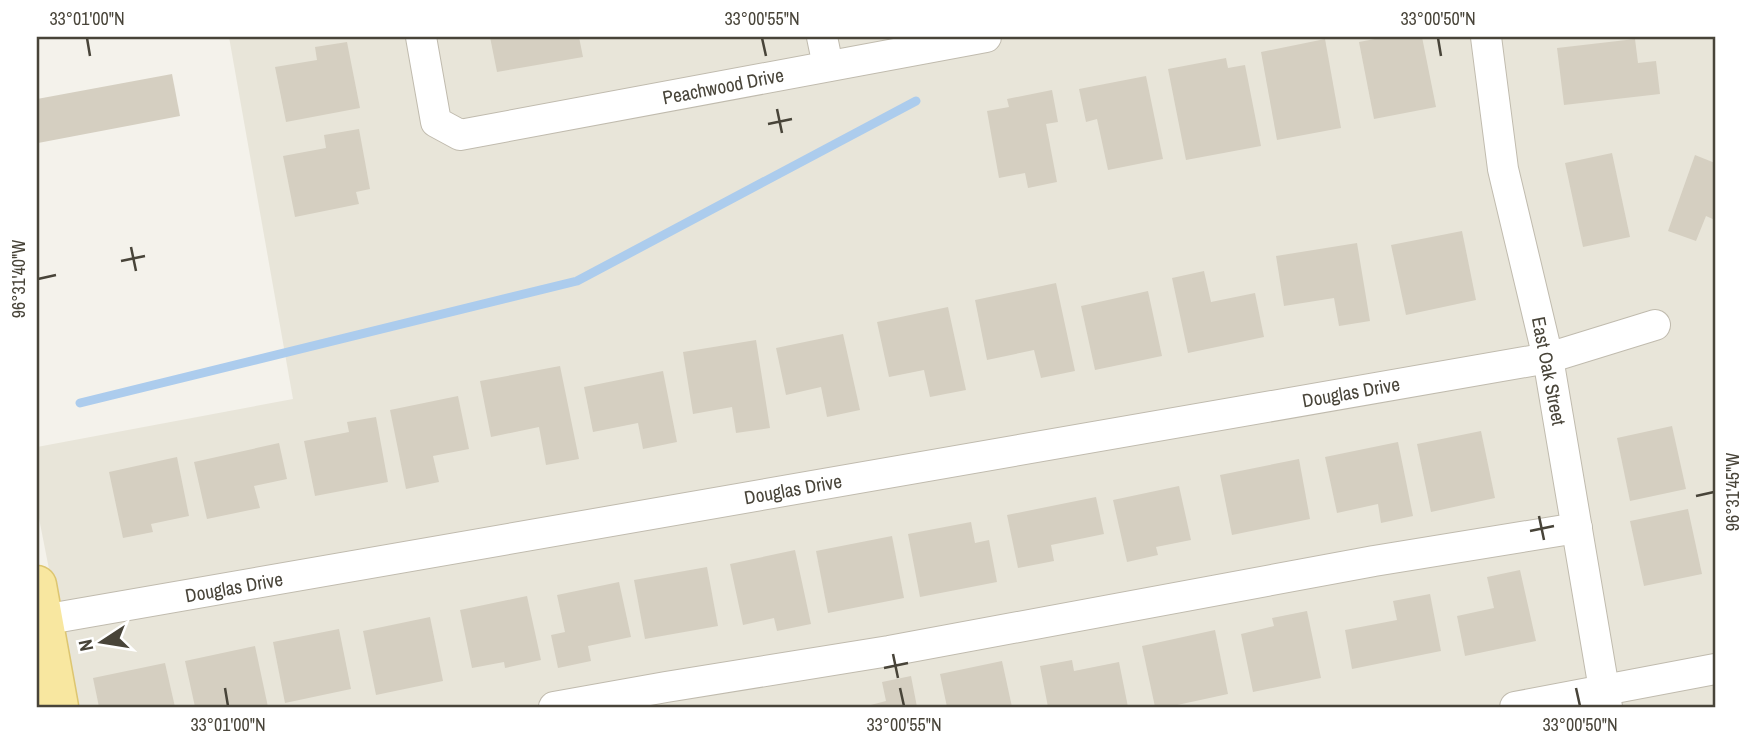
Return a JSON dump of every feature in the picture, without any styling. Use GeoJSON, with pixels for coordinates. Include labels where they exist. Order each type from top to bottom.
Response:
{"type":"FeatureCollection","features":[{"type":"Feature","properties":{"kind":"main road"},"geometry":{"type":"LineString","coordinates":[[39,609],[59,707]]}},
{"type":"Feature","properties":{"kind":"street","name":"Peachwood Drive"},"geometry":{"type":"LineString","coordinates":[[421,37],[436,122],[460,135],[986,37]]}},
{"type":"Feature","properties":{"kind":"street"},"geometry":{"type":"LineString","coordinates":[[822,37],[828,66]]}},
{"type":"Feature","properties":{"kind":"street","name":"East Oak Street"},"geometry":{"type":"LineString","coordinates":[[1486,37],[1503,169],[1548,358],[1606,699]]}},
{"type":"Feature","properties":{"kind":"street","name":"Douglas Drive"},"geometry":{"type":"LineString","coordinates":[[39,609],[1548,358],[1655,325]]}},
{"type":"Feature","properties":{"kind":"street"},"geometry":{"type":"LineString","coordinates":[[554,707],[889,651],[1374,561],[1577,528]]}},
{"type":"Feature","properties":{"kind":"street"},"geometry":{"type":"LineString","coordinates":[[1515,707],[1606,699],[1715,669]]}},
{"type":"Feature","properties":{"kind":"shaded area"},"geometry":{"type":"Polygon","coordinates":[[[229,37],[1715,37],[1715,707],[76,707],[37,508],[37,447],[293,399],[229,37]]]}},
{"type":"Feature","properties":{"kind":"building"},"geometry":{"type":"Polygon","coordinates":[[[490,37],[579,37],[583,57],[497,72],[490,37]]]}},
{"type":"Feature","properties":{"kind":"building"},"geometry":{"type":"Polygon","coordinates":[[[1385,37],[1422,37],[1436,107],[1374,119],[1359,42],[1385,37]]]}},
{"type":"Feature","properties":{"kind":"building"},"geometry":{"type":"Polygon","coordinates":[[[1325,39],[1341,128],[1277,140],[1261,52],[1325,39]]]}},
{"type":"Feature","properties":{"kind":"building"},"geometry":{"type":"Polygon","coordinates":[[[1635,39],[1638,63],[1656,61],[1660,94],[1564,105],[1557,48],[1635,39]]]}},
{"type":"Feature","properties":{"kind":"building"},"geometry":{"type":"Polygon","coordinates":[[[347,42],[360,108],[286,122],[275,67],[317,60],[315,47],[347,42]]]}},
{"type":"Feature","properties":{"kind":"building"},"geometry":{"type":"Polygon","coordinates":[[[1226,58],[1228,68],[1245,65],[1261,146],[1186,160],[1168,69],[1226,58]]]}},
{"type":"Feature","properties":{"kind":"building"},"geometry":{"type":"Polygon","coordinates":[[[172,74],[180,116],[38,143],[37,99],[172,74]]]}},
{"type":"Feature","properties":{"kind":"building"},"geometry":{"type":"Polygon","coordinates":[[[1146,76],[1163,159],[1108,170],[1097,119],[1086,122],[1079,89],[1146,76]]]}},
{"type":"Feature","properties":{"kind":"building"},"geometry":{"type":"Polygon","coordinates":[[[1052,90],[1058,122],[1046,124],[1057,182],[1028,188],[1025,173],[999,178],[987,111],[1009,107],[1007,99],[1052,90]]]}},
{"type":"Feature","properties":{"kind":"building"},"geometry":{"type":"Polygon","coordinates":[[[359,129],[370,189],[356,192],[359,204],[295,217],[283,156],[326,148],[324,135],[359,129]]]}},
{"type":"Feature","properties":{"kind":"building"},"geometry":{"type":"Polygon","coordinates":[[[1612,153],[1630,237],[1583,247],[1565,163],[1612,153]]]}},
{"type":"Feature","properties":{"kind":"building"},"geometry":{"type":"Polygon","coordinates":[[[1695,155],[1715,163],[1715,220],[1706,216],[1696,241],[1668,231],[1695,155]]]}},
{"type":"Feature","properties":{"kind":"building"},"geometry":{"type":"Polygon","coordinates":[[[1462,231],[1476,300],[1406,315],[1391,245],[1462,231]]]}},
{"type":"Feature","properties":{"kind":"building"},"geometry":{"type":"Polygon","coordinates":[[[1357,243],[1370,321],[1339,326],[1334,298],[1284,306],[1276,256],[1357,243]]]}},
{"type":"Feature","properties":{"kind":"building"},"geometry":{"type":"Polygon","coordinates":[[[1204,271],[1211,302],[1255,293],[1264,337],[1188,353],[1172,278],[1204,271]]]}},
{"type":"Feature","properties":{"kind":"building"},"geometry":{"type":"Polygon","coordinates":[[[1056,283],[1075,371],[1041,378],[1034,350],[987,360],[975,300],[1056,283]]]}},
{"type":"Feature","properties":{"kind":"building"},"geometry":{"type":"Polygon","coordinates":[[[1148,291],[1162,356],[1095,370],[1081,306],[1148,291]]]}},
{"type":"Feature","properties":{"kind":"building"},"geometry":{"type":"Polygon","coordinates":[[[948,307],[966,390],[930,397],[924,370],[889,377],[877,322],[948,307]]]}},
{"type":"Feature","properties":{"kind":"building"},"geometry":{"type":"Polygon","coordinates":[[[843,334],[860,410],[827,417],[821,387],[786,395],[776,348],[843,334]]]}},
{"type":"Feature","properties":{"kind":"building"},"geometry":{"type":"Polygon","coordinates":[[[756,340],[770,428],[736,433],[732,407],[693,414],[683,352],[756,340]]]}},
{"type":"Feature","properties":{"kind":"building"},"geometry":{"type":"Polygon","coordinates":[[[560,366],[579,459],[546,465],[539,427],[491,437],[480,381],[560,366]]]}},
{"type":"Feature","properties":{"kind":"building"},"geometry":{"type":"Polygon","coordinates":[[[663,371],[677,442],[643,449],[638,423],[593,432],[584,387],[663,371]]]}},
{"type":"Feature","properties":{"kind":"building"},"geometry":{"type":"Polygon","coordinates":[[[458,396],[469,449],[433,456],[439,482],[406,489],[390,410],[458,396]]]}},
{"type":"Feature","properties":{"kind":"building"},"geometry":{"type":"Polygon","coordinates":[[[376,417],[388,482],[315,496],[304,441],[349,432],[347,422],[376,417]]]}},
{"type":"Feature","properties":{"kind":"building"},"geometry":{"type":"Polygon","coordinates":[[[1672,426],[1686,489],[1630,501],[1617,438],[1672,426]]]}},
{"type":"Feature","properties":{"kind":"building"},"geometry":{"type":"Polygon","coordinates":[[[1481,431],[1495,498],[1431,512],[1417,444],[1481,431]]]}},
{"type":"Feature","properties":{"kind":"building"},"geometry":{"type":"Polygon","coordinates":[[[1398,442],[1413,516],[1381,523],[1378,504],[1337,513],[1325,457],[1398,442]]]}},
{"type":"Feature","properties":{"kind":"building"},"geometry":{"type":"Polygon","coordinates":[[[279,443],[287,479],[254,486],[260,508],[207,519],[194,462],[279,443]]]}},
{"type":"Feature","properties":{"kind":"building"},"geometry":{"type":"Polygon","coordinates":[[[177,457],[189,516],[151,524],[153,532],[123,538],[109,472],[177,457]]]}},
{"type":"Feature","properties":{"kind":"building"},"geometry":{"type":"Polygon","coordinates":[[[1299,459],[1310,519],[1232,535],[1220,475],[1299,459]]]}},
{"type":"Feature","properties":{"kind":"building"},"geometry":{"type":"Polygon","coordinates":[[[1179,486],[1191,540],[1156,547],[1158,555],[1127,562],[1113,500],[1179,486]]]}},
{"type":"Feature","properties":{"kind":"building"},"geometry":{"type":"Polygon","coordinates":[[[1096,497],[1104,534],[1051,545],[1054,561],[1018,568],[1007,515],[1096,497]]]}},
{"type":"Feature","properties":{"kind":"building"},"geometry":{"type":"Polygon","coordinates":[[[1688,509],[1702,574],[1644,586],[1630,521],[1688,509]]]}},
{"type":"Feature","properties":{"kind":"building"},"geometry":{"type":"Polygon","coordinates":[[[971,522],[975,543],[989,540],[997,582],[920,597],[908,534],[971,522]]]}},
{"type":"Feature","properties":{"kind":"building"},"geometry":{"type":"Polygon","coordinates":[[[892,536],[904,598],[828,613],[816,551],[892,536]]]}},
{"type":"Feature","properties":{"kind":"building"},"geometry":{"type":"Polygon","coordinates":[[[795,550],[811,624],[777,631],[774,618],[743,625],[730,564],[795,550]]]}},
{"type":"Feature","properties":{"kind":"building"},"geometry":{"type":"Polygon","coordinates":[[[707,567],[718,626],[645,639],[634,580],[707,567]]]}},
{"type":"Feature","properties":{"kind":"building"},"geometry":{"type":"Polygon","coordinates":[[[1520,570],[1536,641],[1465,656],[1457,616],[1494,608],[1487,577],[1520,570]]]}},
{"type":"Feature","properties":{"kind":"building"},"geometry":{"type":"Polygon","coordinates":[[[619,582],[631,637],[588,646],[591,661],[558,668],[551,635],[565,632],[557,595],[619,582]]]}},
{"type":"Feature","properties":{"kind":"building"},"geometry":{"type":"Polygon","coordinates":[[[1430,594],[1441,651],[1352,669],[1345,630],[1397,620],[1393,601],[1430,594]]]}},
{"type":"Feature","properties":{"kind":"building"},"geometry":{"type":"Polygon","coordinates":[[[527,596],[541,660],[505,668],[504,662],[472,668],[460,610],[527,596]]]}},
{"type":"Feature","properties":{"kind":"building"},"geometry":{"type":"Polygon","coordinates":[[[1307,611],[1321,678],[1253,692],[1241,634],[1274,626],[1272,618],[1307,611]]]}},
{"type":"Feature","properties":{"kind":"building"},"geometry":{"type":"Polygon","coordinates":[[[430,617],[443,681],[376,695],[363,631],[430,617]]]}},
{"type":"Feature","properties":{"kind":"building"},"geometry":{"type":"Polygon","coordinates":[[[339,629],[351,689],[285,703],[273,642],[339,629]]]}},
{"type":"Feature","properties":{"kind":"building"},"geometry":{"type":"Polygon","coordinates":[[[1215,630],[1228,694],[1168,707],[1155,707],[1142,646],[1215,630]]]}},
{"type":"Feature","properties":{"kind":"building"},"geometry":{"type":"Polygon","coordinates":[[[255,646],[268,707],[195,707],[185,661],[255,646]]]}},
{"type":"Feature","properties":{"kind":"building"},"geometry":{"type":"Polygon","coordinates":[[[1072,660],[1074,671],[1119,662],[1128,707],[1048,707],[1040,666],[1072,660]]]}},
{"type":"Feature","properties":{"kind":"building"},"geometry":{"type":"Polygon","coordinates":[[[1002,661],[1012,707],[947,707],[940,674],[1002,661]]]}},
{"type":"Feature","properties":{"kind":"building"},"geometry":{"type":"Polygon","coordinates":[[[165,663],[175,707],[99,707],[93,678],[165,663]]]}},
{"type":"Feature","properties":{"kind":"building"},"geometry":{"type":"Polygon","coordinates":[[[911,676],[917,707],[863,707],[886,701],[882,682],[911,676]]]}},
{"type":"Feature","properties":{"kind":"waterway"},"geometry":{"type":"LineString","coordinates":[[80,403],[577,281],[916,101]]}}]}
